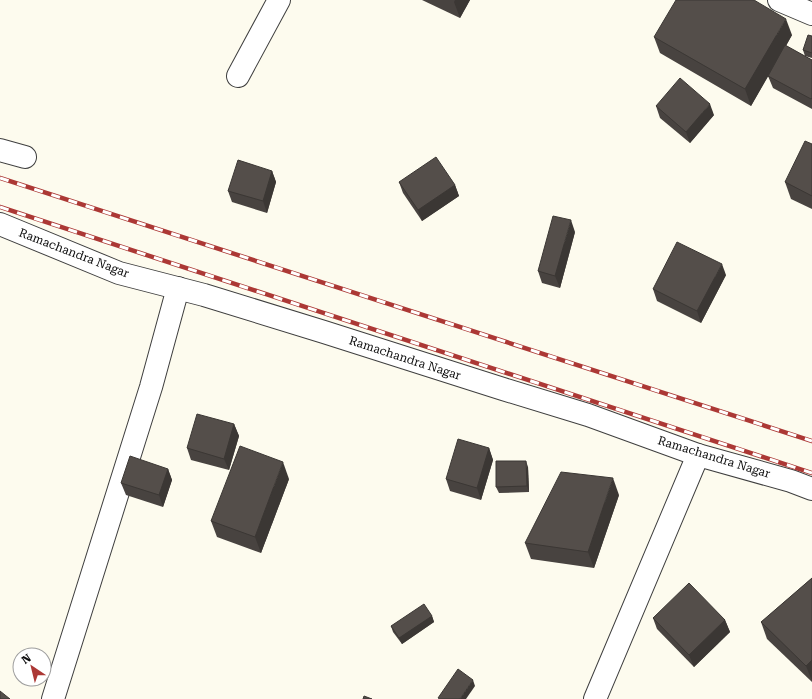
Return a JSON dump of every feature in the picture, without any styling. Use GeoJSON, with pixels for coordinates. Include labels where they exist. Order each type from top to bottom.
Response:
{"type":"FeatureCollection","features":[{"type":"Feature","properties":{"kind":"street"},"geometry":{"type":"LineString","coordinates":[[238,76],[279,0]]}},
{"type":"Feature","properties":{"kind":"street"},"geometry":{"type":"LineString","coordinates":[[779,0],[812,14]]}},
{"type":"Feature","properties":{"kind":"street"},"geometry":{"type":"LineString","coordinates":[[0,150],[25,157]]}},
{"type":"Feature","properties":{"kind":"street","name":"Ramachandra Nagar"},"geometry":{"type":"LineString","coordinates":[[0,224],[119,273],[178,288],[588,415],[698,455],[791,481],[812,489]]}},
{"type":"Feature","properties":{"kind":"street"},"geometry":{"type":"LineString","coordinates":[[53,699],[151,387],[178,288]]}},
{"type":"Feature","properties":{"kind":"street"},"geometry":{"type":"LineString","coordinates":[[595,699],[698,455]]}},
{"type":"Feature","properties":{"kind":"building"},"geometry":{"type":"Polygon","coordinates":[[[676,0],[754,0],[786,19],[745,89],[654,37],[676,0]]]}},
{"type":"Feature","properties":{"kind":"building"},"geometry":{"type":"Polygon","coordinates":[[[808,35],[812,36],[812,53],[803,50],[808,35]]]}},
{"type":"Feature","properties":{"kind":"building"},"geometry":{"type":"Polygon","coordinates":[[[785,45],[812,60],[811,99],[768,76],[785,45]]]}},
{"type":"Feature","properties":{"kind":"building"},"geometry":{"type":"Polygon","coordinates":[[[680,78],[710,104],[686,132],[656,106],[680,78]]]}},
{"type":"Feature","properties":{"kind":"building"},"geometry":{"type":"Polygon","coordinates":[[[805,141],[812,144],[812,196],[785,182],[805,141]]]}},
{"type":"Feature","properties":{"kind":"building"},"geometry":{"type":"Polygon","coordinates":[[[436,157],[455,185],[418,210],[399,182],[436,157]]]}},
{"type":"Feature","properties":{"kind":"building"},"geometry":{"type":"Polygon","coordinates":[[[238,160],[272,171],[263,201],[228,191],[238,160]]]}},
{"type":"Feature","properties":{"kind":"building"},"geometry":{"type":"Polygon","coordinates":[[[553,216],[571,220],[555,276],[538,271],[553,216]]]}},
{"type":"Feature","properties":{"kind":"building"},"geometry":{"type":"Polygon","coordinates":[[[677,242],[722,264],[697,311],[653,289],[677,242]]]}},
{"type":"Feature","properties":{"kind":"building"},"geometry":{"type":"Polygon","coordinates":[[[197,414],[234,424],[224,459],[187,448],[197,414]]]}},
{"type":"Feature","properties":{"kind":"building"},"geometry":{"type":"Polygon","coordinates":[[[458,439],[489,448],[477,488],[446,479],[458,439]]]}},
{"type":"Feature","properties":{"kind":"building"},"geometry":{"type":"Polygon","coordinates":[[[240,446],[283,462],[255,537],[211,521],[240,446]]]}},
{"type":"Feature","properties":{"kind":"building"},"geometry":{"type":"Polygon","coordinates":[[[130,456],[168,469],[159,495],[121,483],[130,456]]]}},
{"type":"Feature","properties":{"kind":"building"},"geometry":{"type":"Polygon","coordinates":[[[496,461],[526,461],[527,486],[496,487],[496,461]]]}},
{"type":"Feature","properties":{"kind":"building"},"geometry":{"type":"Polygon","coordinates":[[[561,472],[613,478],[588,552],[525,543],[561,472]]]}},
{"type":"Feature","properties":{"kind":"building"},"geometry":{"type":"Polygon","coordinates":[[[812,578],[812,660],[806,666],[761,622],[812,578]]]}},
{"type":"Feature","properties":{"kind":"building"},"geometry":{"type":"Polygon","coordinates":[[[689,583],[725,620],[689,655],[653,618],[689,583]]]}},
{"type":"Feature","properties":{"kind":"building"},"geometry":{"type":"Polygon","coordinates":[[[424,604],[432,616],[399,638],[391,626],[424,604]]]}},
{"type":"Feature","properties":{"kind":"building"},"geometry":{"type":"Polygon","coordinates":[[[458,669],[473,680],[460,699],[438,698],[458,669]]]}},
{"type":"Feature","properties":{"kind":"building"},"geometry":{"type":"Polygon","coordinates":[[[0,691],[10,699],[0,699],[0,691]]]}},
{"type":"Feature","properties":{"kind":"building"},"geometry":{"type":"Polygon","coordinates":[[[364,696],[372,699],[363,699],[364,696]]]}},
{"type":"Feature","properties":{"kind":"railway"},"geometry":{"type":"LineString","coordinates":[[0,178],[812,441]]}},
{"type":"Feature","properties":{"kind":"railway"},"geometry":{"type":"LineString","coordinates":[[0,207],[812,473]]}}]}
